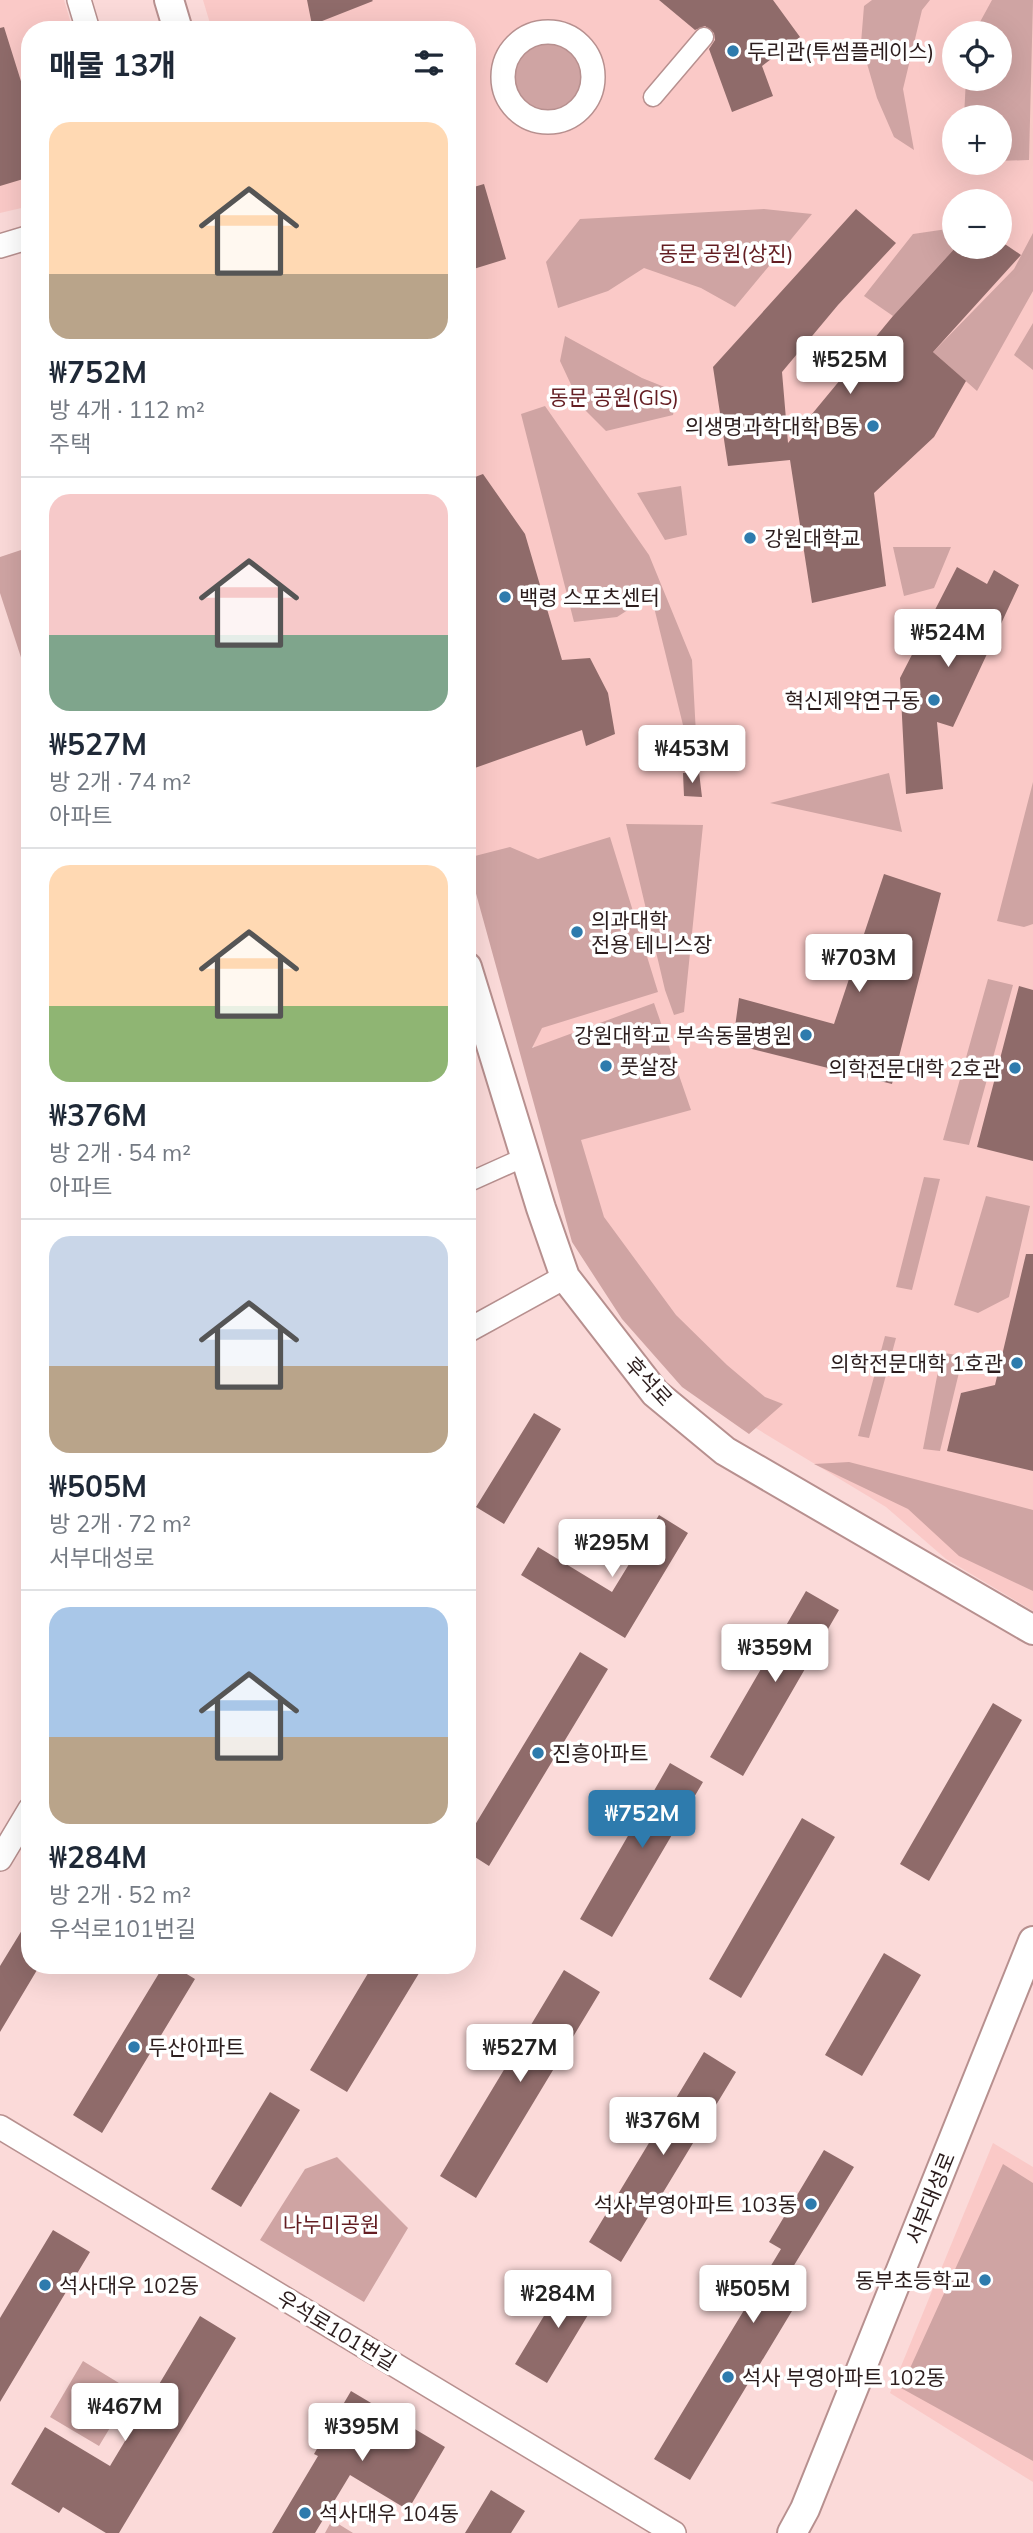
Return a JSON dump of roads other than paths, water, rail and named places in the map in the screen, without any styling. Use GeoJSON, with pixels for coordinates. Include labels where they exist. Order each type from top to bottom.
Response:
{"type":"FeatureCollection","features":[{"type":"Feature","properties":{"kind":"street"},"geometry":{"type":"LineString","coordinates":[[79,0],[85,21]]}},
{"type":"Feature","properties":{"kind":"street"},"geometry":{"type":"LineString","coordinates":[[169,0],[175,21]]}},
{"type":"Feature","properties":{"kind":"street"},"geometry":{"type":"LineString","coordinates":[[653,97],[704,37]]}},
{"type":"Feature","properties":{"kind":"street"},"geometry":{"type":"LineString","coordinates":[[0,246],[21,240]]}},
{"type":"Feature","properties":{"kind":"street","name":"후석로"},"geometry":{"type":"LineString","coordinates":[[476,996],[565,1278],[655,1393],[725,1451],[1033,1630]]}},
{"type":"Feature","properties":{"kind":"street"},"geometry":{"type":"LineString","coordinates":[[476,1179],[526,1157]]}},
{"type":"Feature","properties":{"kind":"street"},"geometry":{"type":"LineString","coordinates":[[476,1326],[565,1278]]}},
{"type":"Feature","properties":{"kind":"street"},"geometry":{"type":"LineString","coordinates":[[0,1859],[21,1824]]}},
{"type":"Feature","properties":{"kind":"street","name":"서부대성로"},"geometry":{"type":"LineString","coordinates":[[792,2533],[810,2496],[1033,1941]]}},
{"type":"Feature","properties":{"kind":"street","name":"우석로101번길"},"geometry":{"type":"LineString","coordinates":[[0,2127],[674,2533]]}},
{"type":"Feature","properties":{"kind":"place","name":"두리관(투썸플레이스)"},"geometry":{"type":"Point","coordinates":[733,51]}},
{"type":"Feature","properties":{"kind":"place","name":"의생명과학대학 B동"},"geometry":{"type":"Point","coordinates":[873,426]}},
{"type":"Feature","properties":{"kind":"place","name":"강원대학교"},"geometry":{"type":"Point","coordinates":[750,538]}},
{"type":"Feature","properties":{"kind":"place","name":"백령 스포츠센터"},"geometry":{"type":"Point","coordinates":[505,597]}},
{"type":"Feature","properties":{"kind":"place","name":"혁신제약연구동"},"geometry":{"type":"Point","coordinates":[934,700]}},
{"type":"Feature","properties":{"kind":"place","name":"의과대학 전용 테니스장"},"geometry":{"type":"Point","coordinates":[577,932]}},
{"type":"Feature","properties":{"kind":"place","name":"강원대학교 부속동물병원"},"geometry":{"type":"Point","coordinates":[806,1035]}},
{"type":"Feature","properties":{"kind":"place","name":"풋살장"},"geometry":{"type":"Point","coordinates":[606,1066]}},
{"type":"Feature","properties":{"kind":"place","name":"의학전문대학 2호관"},"geometry":{"type":"Point","coordinates":[1015,1068]}},
{"type":"Feature","properties":{"kind":"place","name":"의학전문대학 1호관"},"geometry":{"type":"Point","coordinates":[1017,1363]}},
{"type":"Feature","properties":{"kind":"place","name":"진흥아파트"},"geometry":{"type":"Point","coordinates":[538,1753]}},
{"type":"Feature","properties":{"kind":"place","name":"두산아파트"},"geometry":{"type":"Point","coordinates":[134,2047]}},
{"type":"Feature","properties":{"kind":"place","name":"석사 부영아파트 103동"},"geometry":{"type":"Point","coordinates":[811,2204]}},
{"type":"Feature","properties":{"kind":"place","name":"동부초등학교"},"geometry":{"type":"Point","coordinates":[985,2280]}},
{"type":"Feature","properties":{"kind":"place","name":"석사대우 102동"},"geometry":{"type":"Point","coordinates":[45,2285]}},
{"type":"Feature","properties":{"kind":"place","name":"석사 부영아파트 102동"},"geometry":{"type":"Point","coordinates":[728,2377]}},
{"type":"Feature","properties":{"kind":"place","name":"석사대우 104동"},"geometry":{"type":"Point","coordinates":[305,2513]}},
{"type":"Feature","properties":{"kind":"park label","name":"동문 공원(상진)"},"geometry":{"type":"Point","coordinates":[726,253]}},
{"type":"Feature","properties":{"kind":"park label","name":"동문 공원(GIS)"},"geometry":{"type":"Point","coordinates":[614,397]}},
{"type":"Feature","properties":{"kind":"park label","name":"나누미공원"},"geometry":{"type":"Point","coordinates":[331,2224]}}]}
